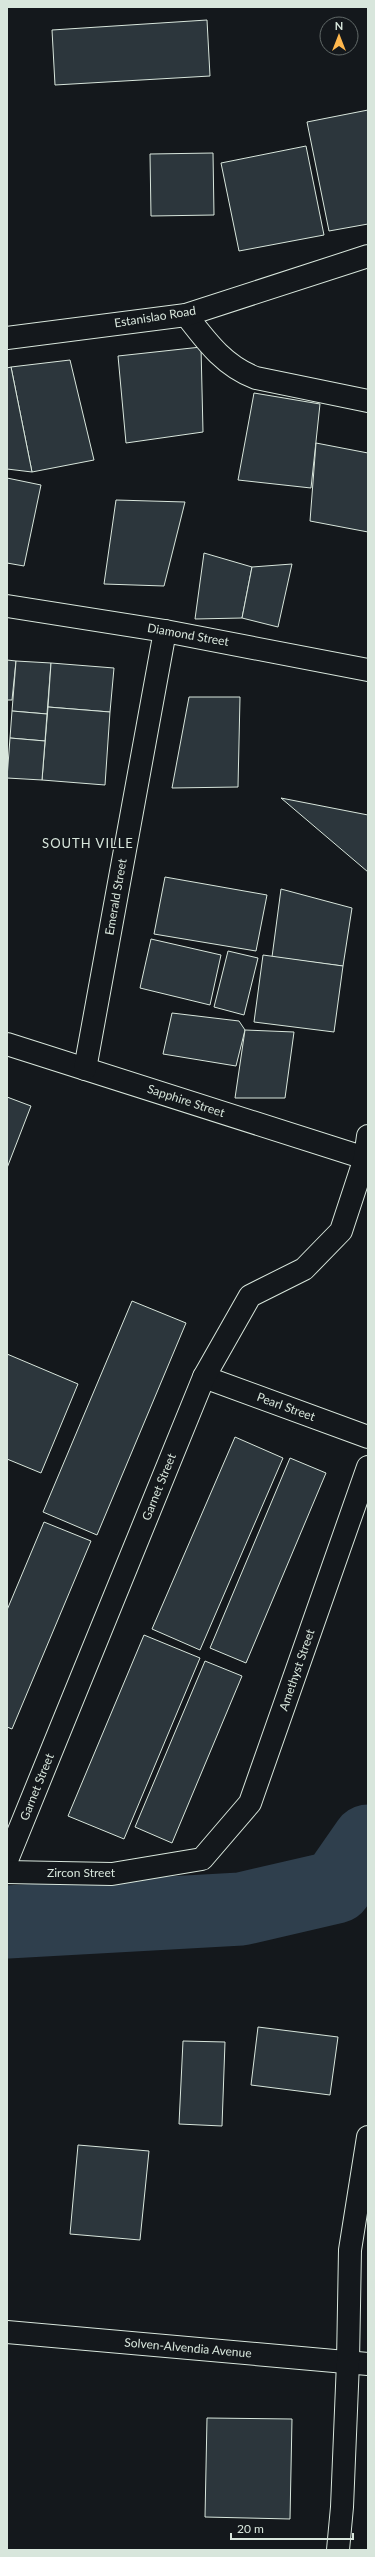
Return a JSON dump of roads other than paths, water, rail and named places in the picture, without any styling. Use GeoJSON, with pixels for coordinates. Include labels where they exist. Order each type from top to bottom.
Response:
{"type":"FeatureCollection","features":[{"type":"Feature","properties":{"kind":"street","name":"Estanislao Road"},"geometry":{"type":"LineString","coordinates":[[7,338],[186,315],[368,256]]}},
{"type":"Feature","properties":{"kind":"street"},"geometry":{"type":"LineString","coordinates":[[186,315],[212,349],[238,372],[256,378],[368,401]]}},
{"type":"Feature","properties":{"kind":"street","name":"Diamond Street"},"geometry":{"type":"LineString","coordinates":[[7,606],[165,630],[368,670]]}},
{"type":"Feature","properties":{"kind":"street","name":"Emerald Street"},"geometry":{"type":"LineString","coordinates":[[85,1069],[165,630]]}},
{"type":"Feature","properties":{"kind":"street","name":"Sapphire Street"},"geometry":{"type":"LineString","coordinates":[[7,1044],[365,1158]]}},
{"type":"Feature","properties":{"kind":"street","name":"Garnet Street"},"geometry":{"type":"LineString","coordinates":[[7,1860],[204,1378],[250,1296],[304,1269],[341,1231],[365,1158],[368,1136]]}},
{"type":"Feature","properties":{"kind":"street","name":"Pearl Street"},"geometry":{"type":"LineString","coordinates":[[204,1378],[368,1438]]}},
{"type":"Feature","properties":{"kind":"street","name":"Amethyst Street"},"geometry":{"type":"LineString","coordinates":[[202,1860],[250,1803],[368,1467]]}},
{"type":"Feature","properties":{"kind":"street","name":"Zircon Street"},"geometry":{"type":"LineString","coordinates":[[7,1872],[112,1874],[202,1860]]}},
{"type":"Feature","properties":{"kind":"street"},"geometry":{"type":"LineString","coordinates":[[338,2550],[358,2363],[350,2250],[368,2138]]}},
{"type":"Feature","properties":{"kind":"street","name":"Solven-Alvendia Avenue"},"geometry":{"type":"LineString","coordinates":[[7,2332],[358,2363]]}},
{"type":"Feature","properties":{"kind":"waterway"},"geometry":{"type":"LineString","coordinates":[[7,1922],[241,1909],[336,1887],[368,1841]]}},
{"type":"Feature","properties":{"kind":"district","name":"SOUTH VILLE"},"geometry":{"type":"Point","coordinates":[88,843]}}]}
